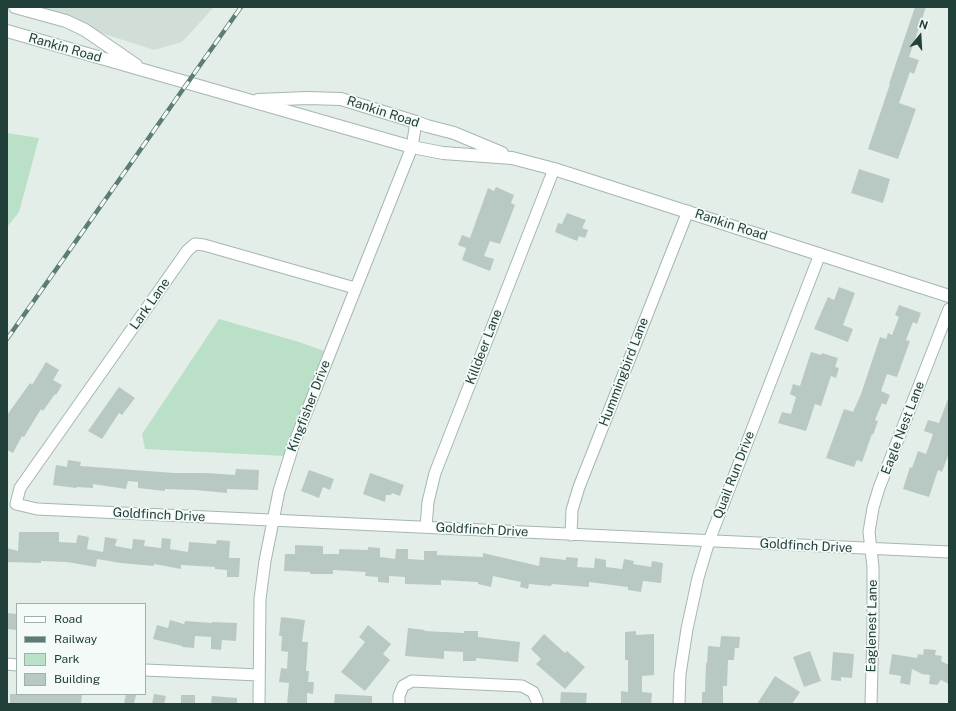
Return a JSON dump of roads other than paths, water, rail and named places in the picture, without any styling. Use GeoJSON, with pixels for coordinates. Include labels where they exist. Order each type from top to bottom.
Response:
{"type":"FeatureCollection","features":[{"type":"Feature","properties":{"kind":"street","name":"Rankin Road"},"geometry":{"type":"LineString","coordinates":[[16,7],[66,21],[85,30],[145,71]]}},
{"type":"Feature","properties":{"kind":"street","name":"Rankin Road"},"geometry":{"type":"LineString","coordinates":[[7,31],[412,147],[443,153],[512,158]]}},
{"type":"Feature","properties":{"kind":"street","name":"Rankin Road"},"geometry":{"type":"LineString","coordinates":[[247,100],[306,98],[341,99],[454,133],[512,158],[554,169],[688,211],[949,296]]}},
{"type":"Feature","properties":{"kind":"street","name":"Kingfisher Drive"},"geometry":{"type":"LineString","coordinates":[[259,704],[260,599],[272,520],[279,491],[293,446],[412,147],[416,122]]}},
{"type":"Feature","properties":{"kind":"street","name":"Killdeer Lane"},"geometry":{"type":"LineString","coordinates":[[426,528],[428,502],[435,472],[554,169]]}},
{"type":"Feature","properties":{"kind":"street","name":"Hummingbird Lane"},"geometry":{"type":"LineString","coordinates":[[571,535],[572,510],[579,487],[688,211]]}},
{"type":"Feature","properties":{"kind":"street","name":"Lark Lane"},"geometry":{"type":"LineString","coordinates":[[16,504],[20,488],[183,257],[195,244],[204,245],[355,288]]}},
{"type":"Feature","properties":{"kind":"street","name":"Quail Run Drive"},"geometry":{"type":"LineString","coordinates":[[679,704],[680,674],[686,629],[698,578],[709,541],[820,254]]}},
{"type":"Feature","properties":{"kind":"street","name":"Eagle Nest Lane"},"geometry":{"type":"LineString","coordinates":[[870,549],[869,532],[872,508],[949,309]]}},
{"type":"Feature","properties":{"kind":"street","name":"Goldfinch Drive"},"geometry":{"type":"LineString","coordinates":[[16,504],[37,508],[571,535],[949,552]]}},
{"type":"Feature","properties":{"kind":"street","name":"Eaglenest Lane"},"geometry":{"type":"LineString","coordinates":[[870,549],[873,568],[871,704]]}},
{"type":"Feature","properties":{"kind":"street"},"geometry":{"type":"LineString","coordinates":[[146,670],[259,675]]}},
{"type":"Feature","properties":{"kind":"street"},"geometry":{"type":"LineString","coordinates":[[399,704],[399,696],[403,686],[412,681],[522,686],[532,692],[537,704]]}},
{"type":"Feature","properties":{"kind":"railway"},"geometry":{"type":"LineString","coordinates":[[7,339],[241,7]]}}]}
